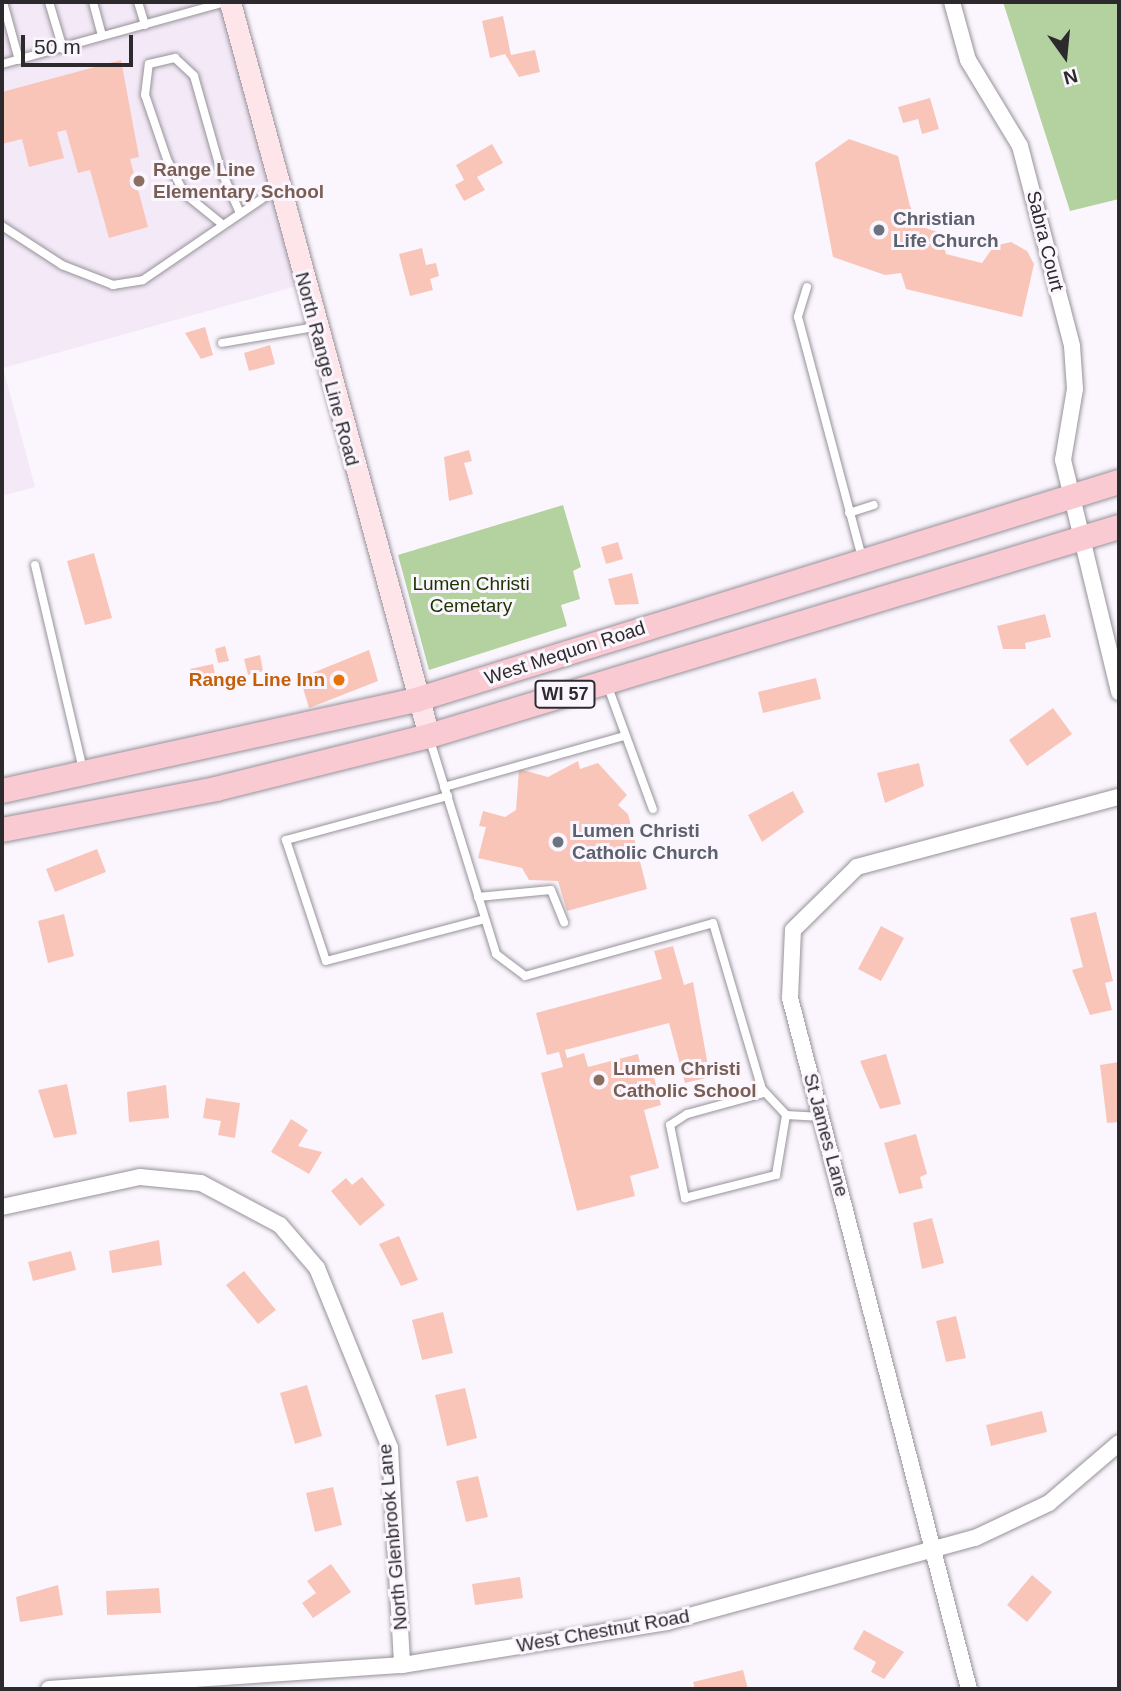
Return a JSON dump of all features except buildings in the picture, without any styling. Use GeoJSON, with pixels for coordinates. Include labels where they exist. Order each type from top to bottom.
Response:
{"type":"FeatureCollection","features":[{"type":"Feature","properties":{"kind":"main road","name":"West Mequon Road"},"geometry":{"type":"LineString","coordinates":[[2,791],[85,775],[416,700],[862,558],[1119,482]]}},
{"type":"Feature","properties":{"kind":"main road","name":"West Mequon Road"},"geometry":{"type":"LineString","coordinates":[[2,830],[216,789],[429,736],[1119,527]]}},
{"type":"Feature","properties":{"kind":"street","name":"North Range Line Road"},"geometry":{"type":"LineString","coordinates":[[228,2],[416,700],[429,736]]}},
{"type":"Feature","properties":{"kind":"street","name":"Sabra Court"},"geometry":{"type":"LineString","coordinates":[[952,2],[968,60],[1020,146],[1072,346],[1075,389],[1063,460],[1119,692]]}},
{"type":"Feature","properties":{"kind":"street","name":"St James Lane"},"geometry":{"type":"LineString","coordinates":[[969,1689],[936,1550],[790,998],[793,930],[821,896],[857,867],[1119,797]]}},
{"type":"Feature","properties":{"kind":"street","name":"North Glenbrook Lane"},"geometry":{"type":"LineString","coordinates":[[3,1203],[140,1177],[201,1183],[280,1225],[317,1268],[390,1448],[402,1665]]}},
{"type":"Feature","properties":{"kind":"street","name":"West Chestnut Road"},"geometry":{"type":"LineString","coordinates":[[48,1689],[402,1665],[667,1622],[936,1550],[1035,1511],[1119,1443]]}},
{"type":"Feature","properties":{"kind":"lane"},"geometry":{"type":"LineString","coordinates":[[3,2],[19,60]]}},
{"type":"Feature","properties":{"kind":"lane"},"geometry":{"type":"LineString","coordinates":[[50,2],[62,49]]}},
{"type":"Feature","properties":{"kind":"lane"},"geometry":{"type":"LineString","coordinates":[[93,2],[102,36]]}},
{"type":"Feature","properties":{"kind":"lane"},"geometry":{"type":"LineString","coordinates":[[138,2],[145,25]]}},
{"type":"Feature","properties":{"kind":"lane"},"geometry":{"type":"LineString","coordinates":[[182,2],[185,13]]}},
{"type":"Feature","properties":{"kind":"lane"},"geometry":{"type":"LineString","coordinates":[[2,64],[228,2]]}},
{"type":"Feature","properties":{"kind":"lane"},"geometry":{"type":"LineString","coordinates":[[222,224],[184,193],[168,162],[145,95],[149,64],[175,58],[194,76],[220,168],[240,213]]}},
{"type":"Feature","properties":{"kind":"lane"},"geometry":{"type":"LineString","coordinates":[[2,226],[62,265],[113,285],[143,281],[222,224],[278,188]]}},
{"type":"Feature","properties":{"kind":"lane"},"geometry":{"type":"LineString","coordinates":[[807,287],[798,317],[862,558]]}},
{"type":"Feature","properties":{"kind":"lane"},"geometry":{"type":"LineString","coordinates":[[222,344],[315,327]]}},
{"type":"Feature","properties":{"kind":"lane"},"geometry":{"type":"LineString","coordinates":[[849,513],[874,505]]}},
{"type":"Feature","properties":{"kind":"lane"},"geometry":{"type":"LineString","coordinates":[[35,565],[85,775]]}},
{"type":"Feature","properties":{"kind":"lane"},"geometry":{"type":"LineString","coordinates":[[607,682],[624,736],[653,808]]}},
{"type":"Feature","properties":{"kind":"lane"},"geometry":{"type":"LineString","coordinates":[[429,736],[496,954],[525,976],[713,923],[764,1093],[786,1115],[822,1117]]}},
{"type":"Feature","properties":{"kind":"lane"},"geometry":{"type":"LineString","coordinates":[[444,787],[624,736]]}},
{"type":"Feature","properties":{"kind":"lane"},"geometry":{"type":"LineString","coordinates":[[448,796],[286,840],[326,961],[485,919]]}},
{"type":"Feature","properties":{"kind":"lane"},"geometry":{"type":"LineString","coordinates":[[478,897],[551,890],[564,923]]}},
{"type":"Feature","properties":{"kind":"lane"},"geometry":{"type":"LineString","coordinates":[[764,1093],[687,1114],[670,1125],[685,1199],[776,1175],[786,1115]]}},
{"type":"Feature","properties":{"kind":"shaded area","name":"Range Line Elementary School"},"geometry":{"type":"Polygon","coordinates":[[[2,2],[230,2],[304,284],[3,368],[35,487],[2,496],[2,2]]]}},
{"type":"Feature","properties":{"kind":"green space"},"geometry":{"type":"Polygon","coordinates":[[[1003,2],[1119,2],[1119,199],[1070,211],[1003,2]]]}},
{"type":"Feature","properties":{"kind":"green space","name":"Lumen Christi Cemetary"},"geometry":{"type":"Polygon","coordinates":[[[563,505],[581,567],[573,571],[580,599],[561,605],[567,626],[429,670],[398,555],[563,505]]]}},
{"type":"Feature","properties":{"kind":"place","name":"Range Line Elementary School"},"geometry":{"type":"Point","coordinates":[139,181]}},
{"type":"Feature","properties":{"kind":"place","name":"Christian Life Church"},"geometry":{"type":"Point","coordinates":[879,230]}},
{"type":"Feature","properties":{"kind":"place","name":"Range Line Inn"},"geometry":{"type":"Point","coordinates":[339,680]}},
{"type":"Feature","properties":{"kind":"place","name":"Lumen Christi Catholic Church"},"geometry":{"type":"Point","coordinates":[558,842]}},
{"type":"Feature","properties":{"kind":"place","name":"Lumen Christi Catholic School"},"geometry":{"type":"Point","coordinates":[599,1080]}}]}
